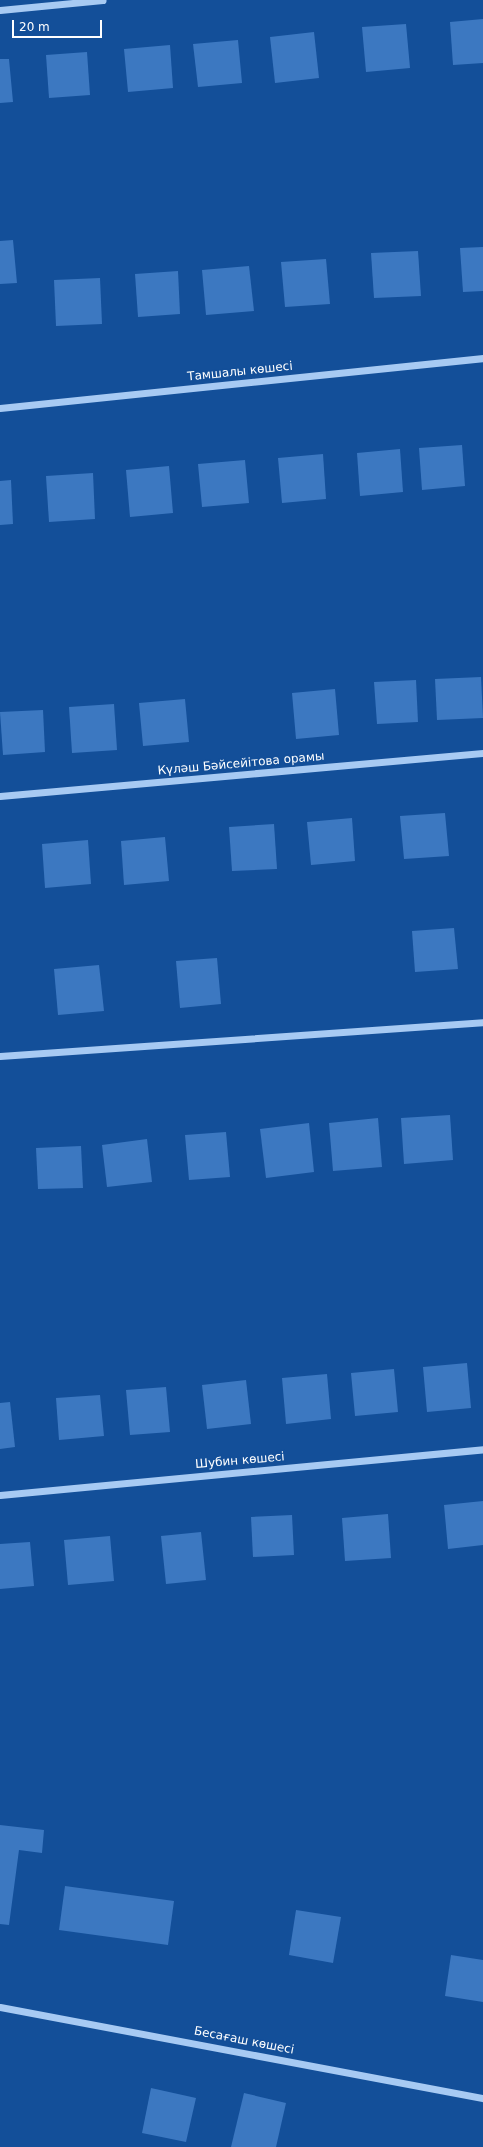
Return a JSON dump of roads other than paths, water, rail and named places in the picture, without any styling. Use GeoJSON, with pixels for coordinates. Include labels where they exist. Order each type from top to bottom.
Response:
{"type":"FeatureCollection","features":[{"type":"Feature","properties":{"kind":"street"},"geometry":{"type":"LineString","coordinates":[[0,10],[103,0]]}},
{"type":"Feature","properties":{"kind":"street","name":"Тамшалы көшесі"},"geometry":{"type":"LineString","coordinates":[[0,408],[483,358]]}},
{"type":"Feature","properties":{"kind":"street","name":"Күләш Бәйсейітова орамы"},"geometry":{"type":"LineString","coordinates":[[0,796],[483,753]]}},
{"type":"Feature","properties":{"kind":"street"},"geometry":{"type":"LineString","coordinates":[[0,1056],[483,1022]]}},
{"type":"Feature","properties":{"kind":"street","name":"Шубин көшесі"},"geometry":{"type":"LineString","coordinates":[[0,1495],[483,1448]]}},
{"type":"Feature","properties":{"kind":"street","name":"Бесағаш көшесі"},"geometry":{"type":"LineString","coordinates":[[0,2007],[483,2098]]}}]}
